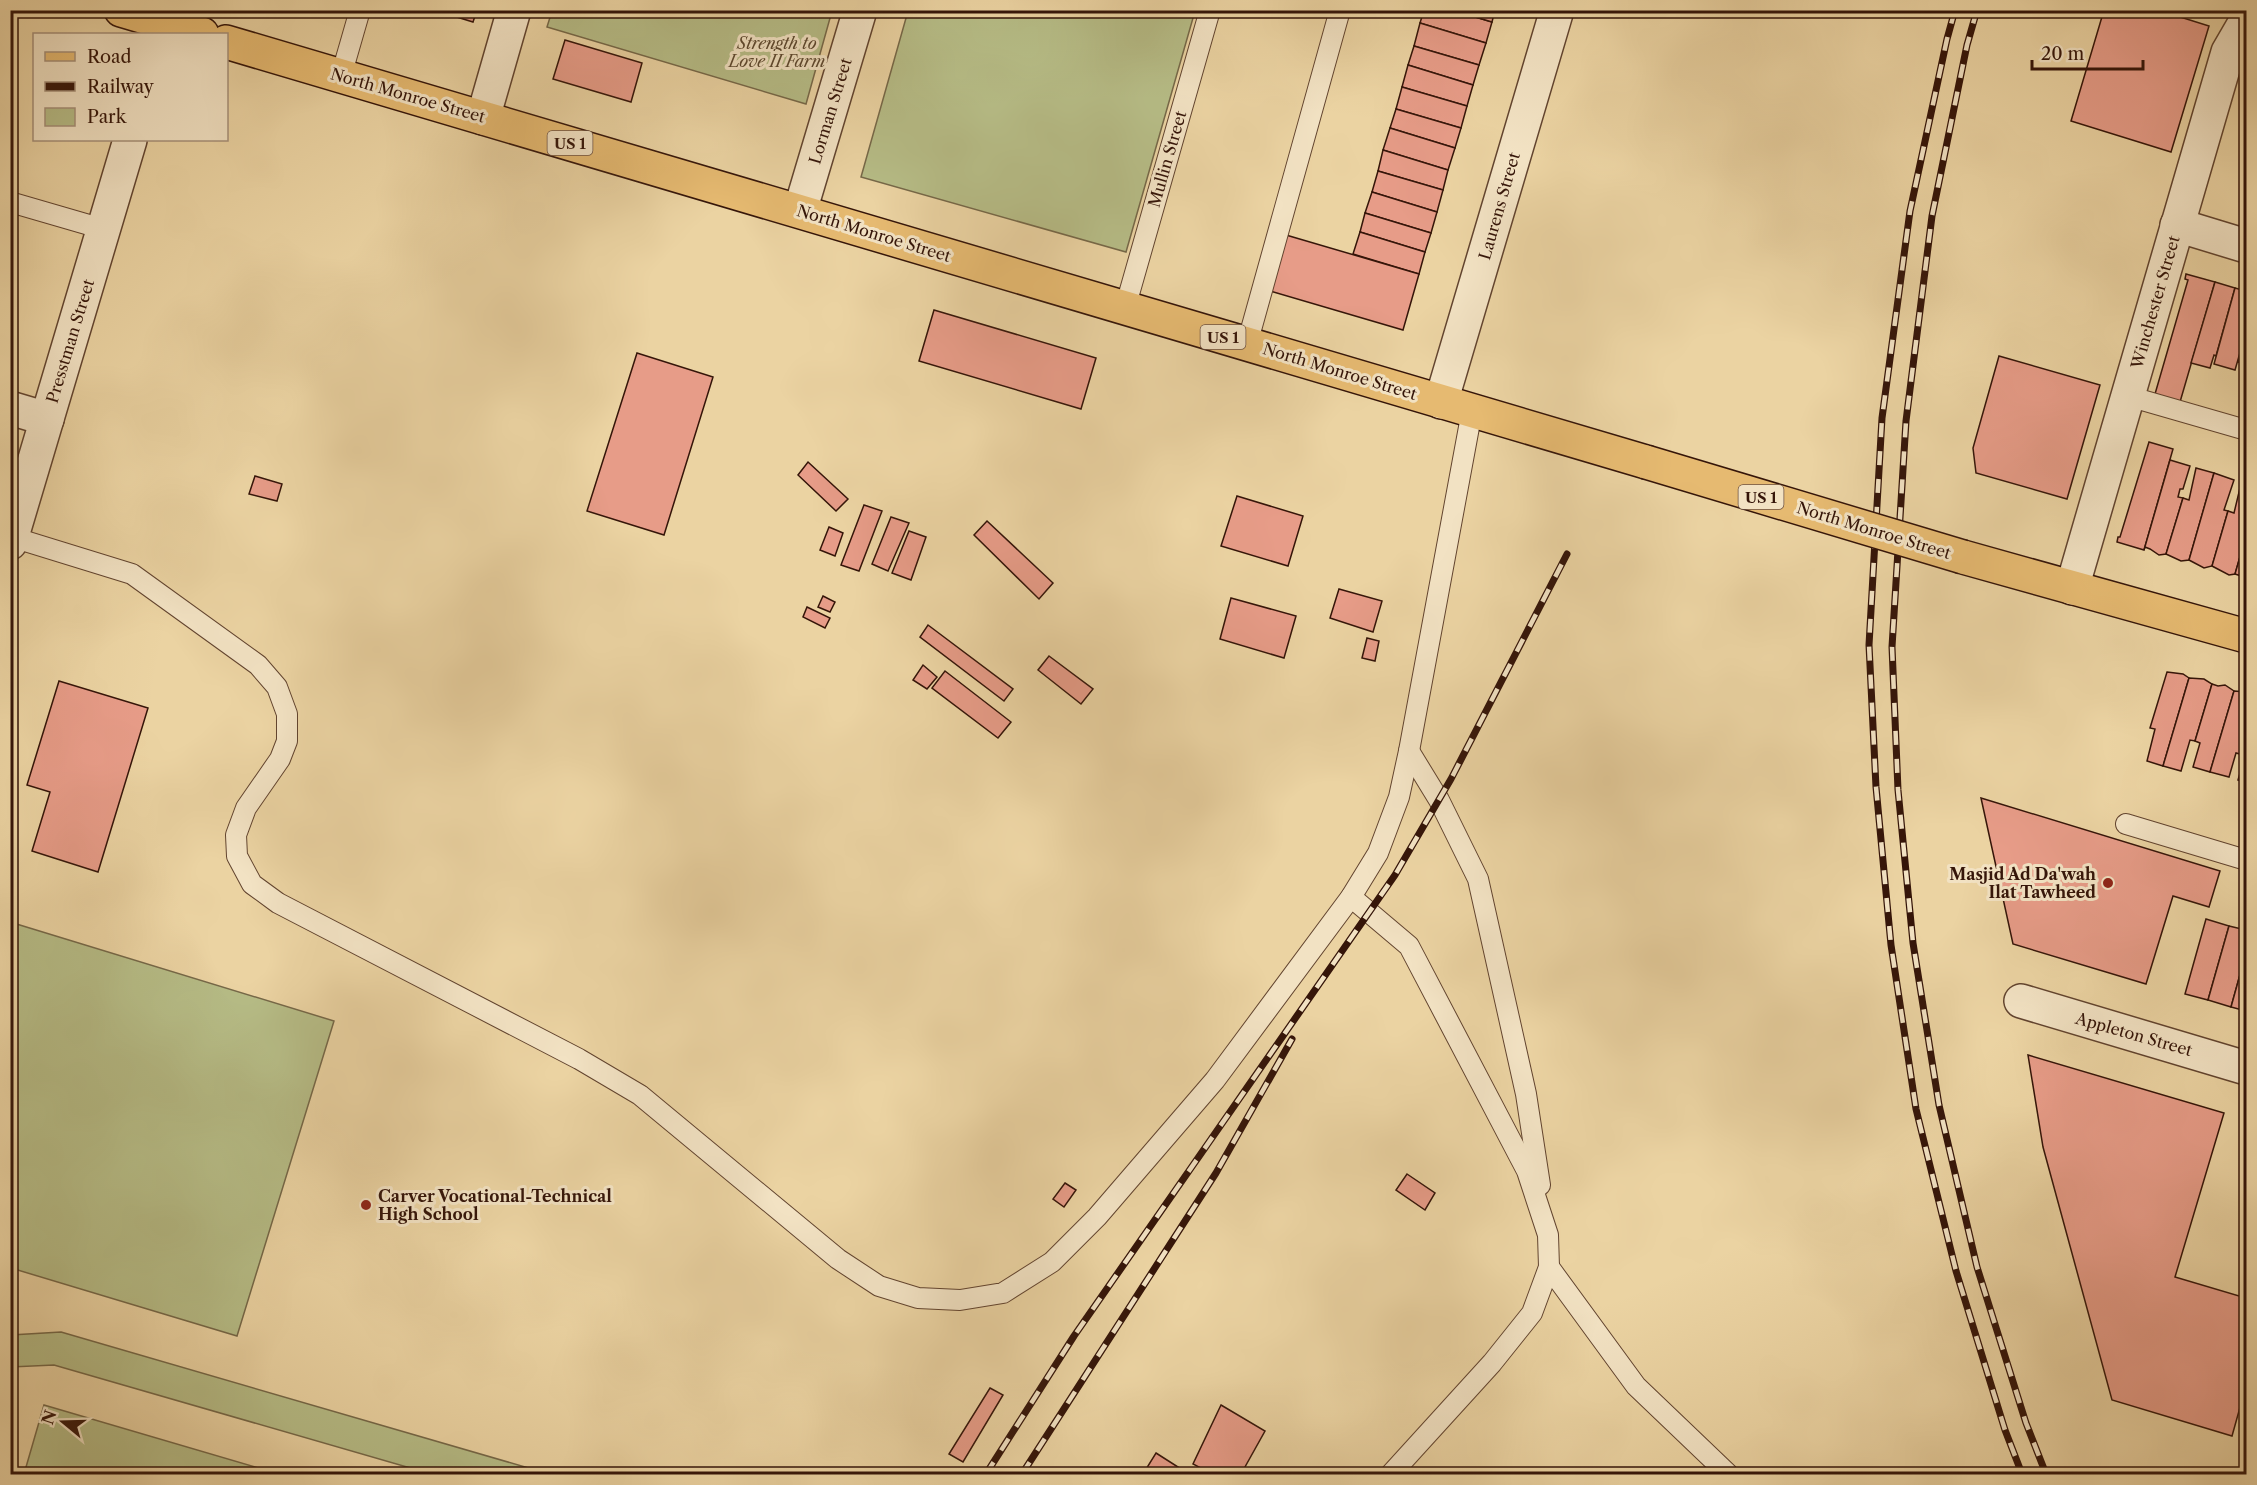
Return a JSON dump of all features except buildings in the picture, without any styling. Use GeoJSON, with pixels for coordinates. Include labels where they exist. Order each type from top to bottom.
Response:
{"type":"FeatureCollection","features":[{"type":"Feature","properties":{"kind":"main road"},"geometry":{"type":"LineString","coordinates":[[121,10],[199,33]]}},
{"type":"Feature","properties":{"kind":"main road","name":"North Monroe Street"},"geometry":{"type":"LineString","coordinates":[[228,43],[1963,557],[2247,636]]}},
{"type":"Feature","properties":{"kind":"street"},"geometry":{"type":"LineString","coordinates":[[483,118],[514,10]]}},
{"type":"Feature","properties":{"kind":"street","name":"Lorman Street"},"geometry":{"type":"LineString","coordinates":[[800,212],[860,10]]}},
{"type":"Feature","properties":{"kind":"street","name":"Laurens Street"},"geometry":{"type":"LineString","coordinates":[[1456,406],[1557,10]]}},
{"type":"Feature","properties":{"kind":"street","name":"Winchester Street"},"geometry":{"type":"LineString","coordinates":[[2072,588],[2228,52],[2243,32]]}},
{"type":"Feature","properties":{"kind":"street","name":"Presstman Street"},"geometry":{"type":"LineString","coordinates":[[11,540],[130,141]]}},
{"type":"Feature","properties":{"kind":"street"},"geometry":{"type":"LineString","coordinates":[[2177,225],[2247,246]]}},
{"type":"Feature","properties":{"kind":"street"},"geometry":{"type":"LineString","coordinates":[[10,408],[47,419]]}},
{"type":"Feature","properties":{"kind":"street","name":"Appleton Street"},"geometry":{"type":"LineString","coordinates":[[2021,1001],[2247,1068]]}},
{"type":"Feature","properties":{"kind":"lane"},"geometry":{"type":"LineString","coordinates":[[341,76],[360,10]]}},
{"type":"Feature","properties":{"kind":"lane","name":"Mullin Street"},"geometry":{"type":"LineString","coordinates":[[1125,308],[1209,10]]}},
{"type":"Feature","properties":{"kind":"lane"},"geometry":{"type":"LineString","coordinates":[[1247,344],[1340,10]]}},
{"type":"Feature","properties":{"kind":"lane"},"geometry":{"type":"LineString","coordinates":[[10,202],[103,229]]}},
{"type":"Feature","properties":{"kind":"lane"},"geometry":{"type":"LineString","coordinates":[[2128,396],[2247,430]]}},
{"type":"Feature","properties":{"kind":"lane"},"geometry":{"type":"LineString","coordinates":[[11,540],[132,574],[258,665],[277,687],[287,714],[286,741],[280,759],[246,808],[236,835],[237,856],[252,884],[278,903],[579,1059],[640,1095],[838,1259],[879,1286],[918,1298],[960,1300],[1003,1293],[1052,1262],[1097,1217],[1215,1080],[1351,897],[1378,853],[1399,797],[1409,751],[1456,406]]}},
{"type":"Feature","properties":{"kind":"lane"},"geometry":{"type":"LineString","coordinates":[[1391,1474],[1492,1363],[1532,1313],[1549,1267],[1548,1235],[1526,1094],[1478,879],[1439,800],[1409,751]]}},
{"type":"Feature","properties":{"kind":"lane"},"geometry":{"type":"LineString","coordinates":[[2126,824],[2247,860]]}},
{"type":"Feature","properties":{"kind":"lane"},"geometry":{"type":"LineString","coordinates":[[1351,897],[1409,946],[1527,1171],[1548,1235]]}},
{"type":"Feature","properties":{"kind":"lane"},"geometry":{"type":"LineString","coordinates":[[1549,1267],[1636,1386],[1728,1474]]}},
{"type":"Feature","properties":{"kind":"green space","name":"Strength to Love II Farm"},"geometry":{"type":"Polygon","coordinates":[[[552,10],[832,11],[806,104],[547,27],[552,10]]]}},
{"type":"Feature","properties":{"kind":"green space"},"geometry":{"type":"Polygon","coordinates":[[[908,11],[1195,11],[1126,252],[861,177],[908,11]]]}},
{"type":"Feature","properties":{"kind":"green space"},"geometry":{"type":"Polygon","coordinates":[[[10,922],[334,1021],[237,1336],[11,1268],[10,922]]]}},
{"type":"Feature","properties":{"kind":"green space"},"geometry":{"type":"Polygon","coordinates":[[[61,1332],[549,1474],[431,1474],[54,1365],[11,1367],[11,1335],[61,1332]]]}},
{"type":"Feature","properties":{"kind":"green space"},"geometry":{"type":"Polygon","coordinates":[[[44,1405],[279,1474],[24,1474],[44,1405]]]}},
{"type":"Feature","properties":{"kind":"railway"},"geometry":{"type":"LineString","coordinates":[[1955,10],[1910,211],[1882,418],[1869,645],[1876,787],[1891,945],[1916,1109],[1956,1271],[2005,1430],[2022,1474]]}},
{"type":"Feature","properties":{"kind":"railway"},"geometry":{"type":"LineString","coordinates":[[1977,10],[1967,45],[1932,216],[1906,421],[1892,647],[1898,790],[1913,943],[1939,1105],[1977,1267],[2026,1423],[2046,1474]]}},
{"type":"Feature","properties":{"kind":"railway"},"geometry":{"type":"LineString","coordinates":[[986,1474],[1074,1336],[1395,875],[1451,779],[1567,554]]}},
{"type":"Feature","properties":{"kind":"railway"},"geometry":{"type":"LineString","coordinates":[[1022,1474],[1216,1173],[1292,1039]]}},
{"type":"Feature","properties":{"kind":"place","name":"Masjid Ad Da'wah Ilat Tawheed"},"geometry":{"type":"Point","coordinates":[2108,883]}},
{"type":"Feature","properties":{"kind":"place","name":"Carver Vocational-Technical High School"},"geometry":{"type":"Point","coordinates":[366,1205]}}]}
